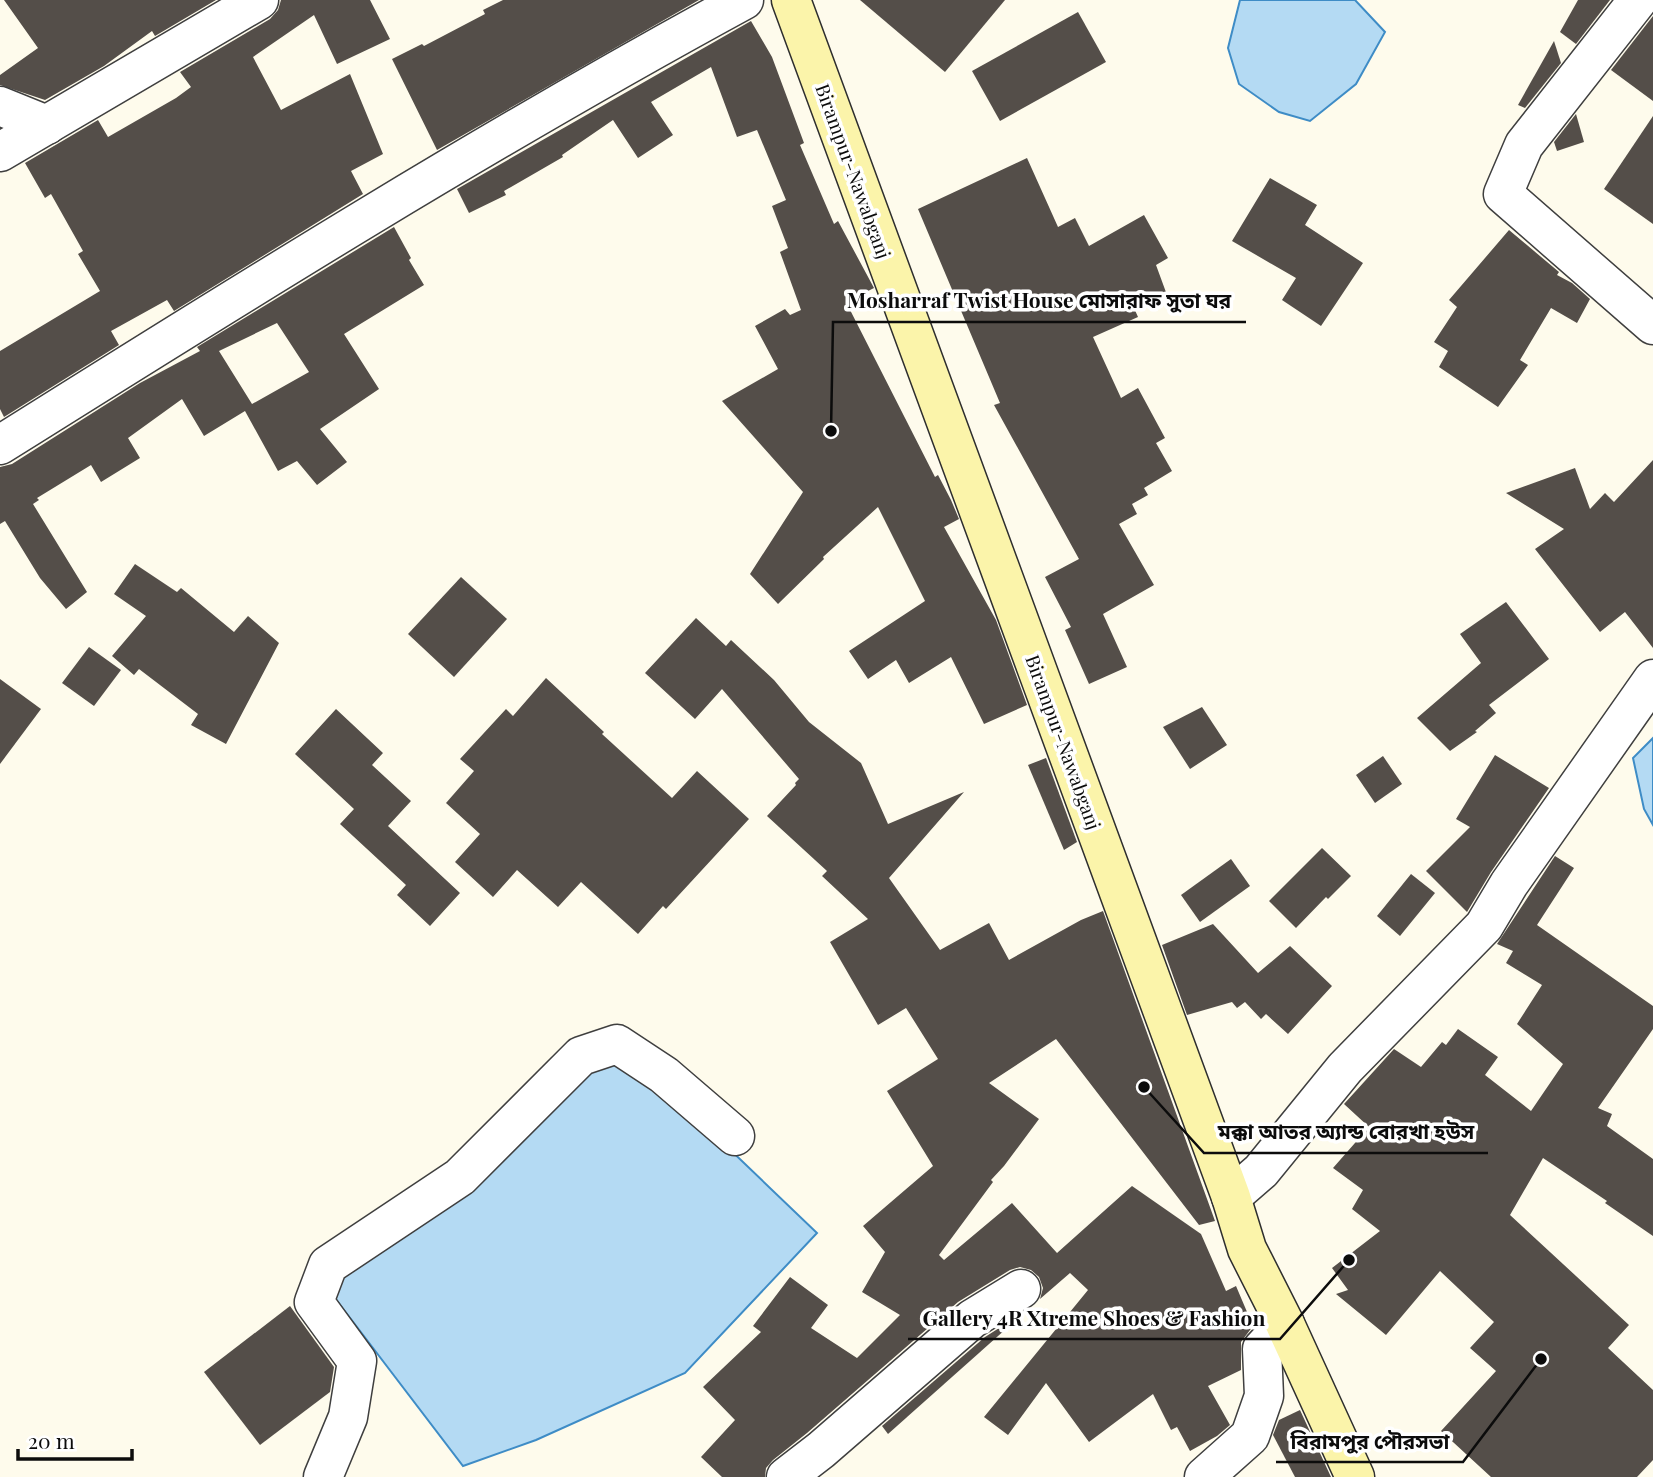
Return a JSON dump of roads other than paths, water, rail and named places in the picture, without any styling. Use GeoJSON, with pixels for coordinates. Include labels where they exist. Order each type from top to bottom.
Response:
{"type":"FeatureCollection","features":[{"type":"Feature","properties":{"kind":"main road","name":"Birampur-Nawabganj"},"geometry":{"type":"LineString","coordinates":[[791,0],[1231,1197],[1247,1249],[1285,1324],[1355,1477]]}},
{"type":"Feature","properties":{"kind":"street"},"geometry":{"type":"LineString","coordinates":[[0,152],[259,0]]}},
{"type":"Feature","properties":{"kind":"street"},"geometry":{"type":"LineString","coordinates":[[0,444],[328,239],[677,36],[744,0]]}},
{"type":"Feature","properties":{"kind":"street"},"geometry":{"type":"LineString","coordinates":[[1637,0],[1524,145],[1503,194],[1653,325]]}},
{"type":"Feature","properties":{"kind":"street"},"geometry":{"type":"LineString","coordinates":[[0,106],[47,125]]}},
{"type":"Feature","properties":{"kind":"street"},"geometry":{"type":"LineString","coordinates":[[1231,1197],[1261,1171],[1345,1068],[1484,926],[1509,884],[1653,679]]}},
{"type":"Feature","properties":{"kind":"street"},"geometry":{"type":"LineString","coordinates":[[323,1477],[348,1417],[357,1361],[314,1302],[328,1265],[460,1177],[581,1056],[617,1044],[664,1075],[735,1136]]}},
{"type":"Feature","properties":{"kind":"street"},"geometry":{"type":"LineString","coordinates":[[786,1477],[972,1319],[1021,1289]]}},
{"type":"Feature","properties":{"kind":"street"},"geometry":{"type":"LineString","coordinates":[[1204,1477],[1250,1436],[1264,1396],[1262,1349],[1285,1324]]}},
{"type":"Feature","properties":{"kind":"water"},"geometry":{"type":"Polygon","coordinates":[[[1240,0],[1355,0],[1385,32],[1356,84],[1310,121],[1279,112],[1239,84],[1228,48],[1240,0]]]}},
{"type":"Feature","properties":{"kind":"water"},"geometry":{"type":"Polygon","coordinates":[[[1653,738],[1653,825],[1644,809],[1633,758],[1653,738]]]}},
{"type":"Feature","properties":{"kind":"water"},"geometry":{"type":"Polygon","coordinates":[[[603,1053],[672,1094],[817,1233],[685,1373],[536,1440],[463,1466],[328,1289],[603,1053]]]}},
{"type":"Feature","properties":{"kind":"place","name":"Mosharraf Twist House মোসারাফ সুতা ঘর"},"geometry":{"type":"Point","coordinates":[831,431]}},
{"type":"Feature","properties":{"kind":"place","name":"মক্কা আতর অ্যান্ড বোরখা হউস"},"geometry":{"type":"Point","coordinates":[1144,1087]}},
{"type":"Feature","properties":{"kind":"place","name":"Gallery 4R Xtreme Shoes & Fashion"},"geometry":{"type":"Point","coordinates":[1349,1260]}},
{"type":"Feature","properties":{"kind":"place","name":"বিরামপুর পৌরসভা"},"geometry":{"type":"Point","coordinates":[1541,1359]}}]}
